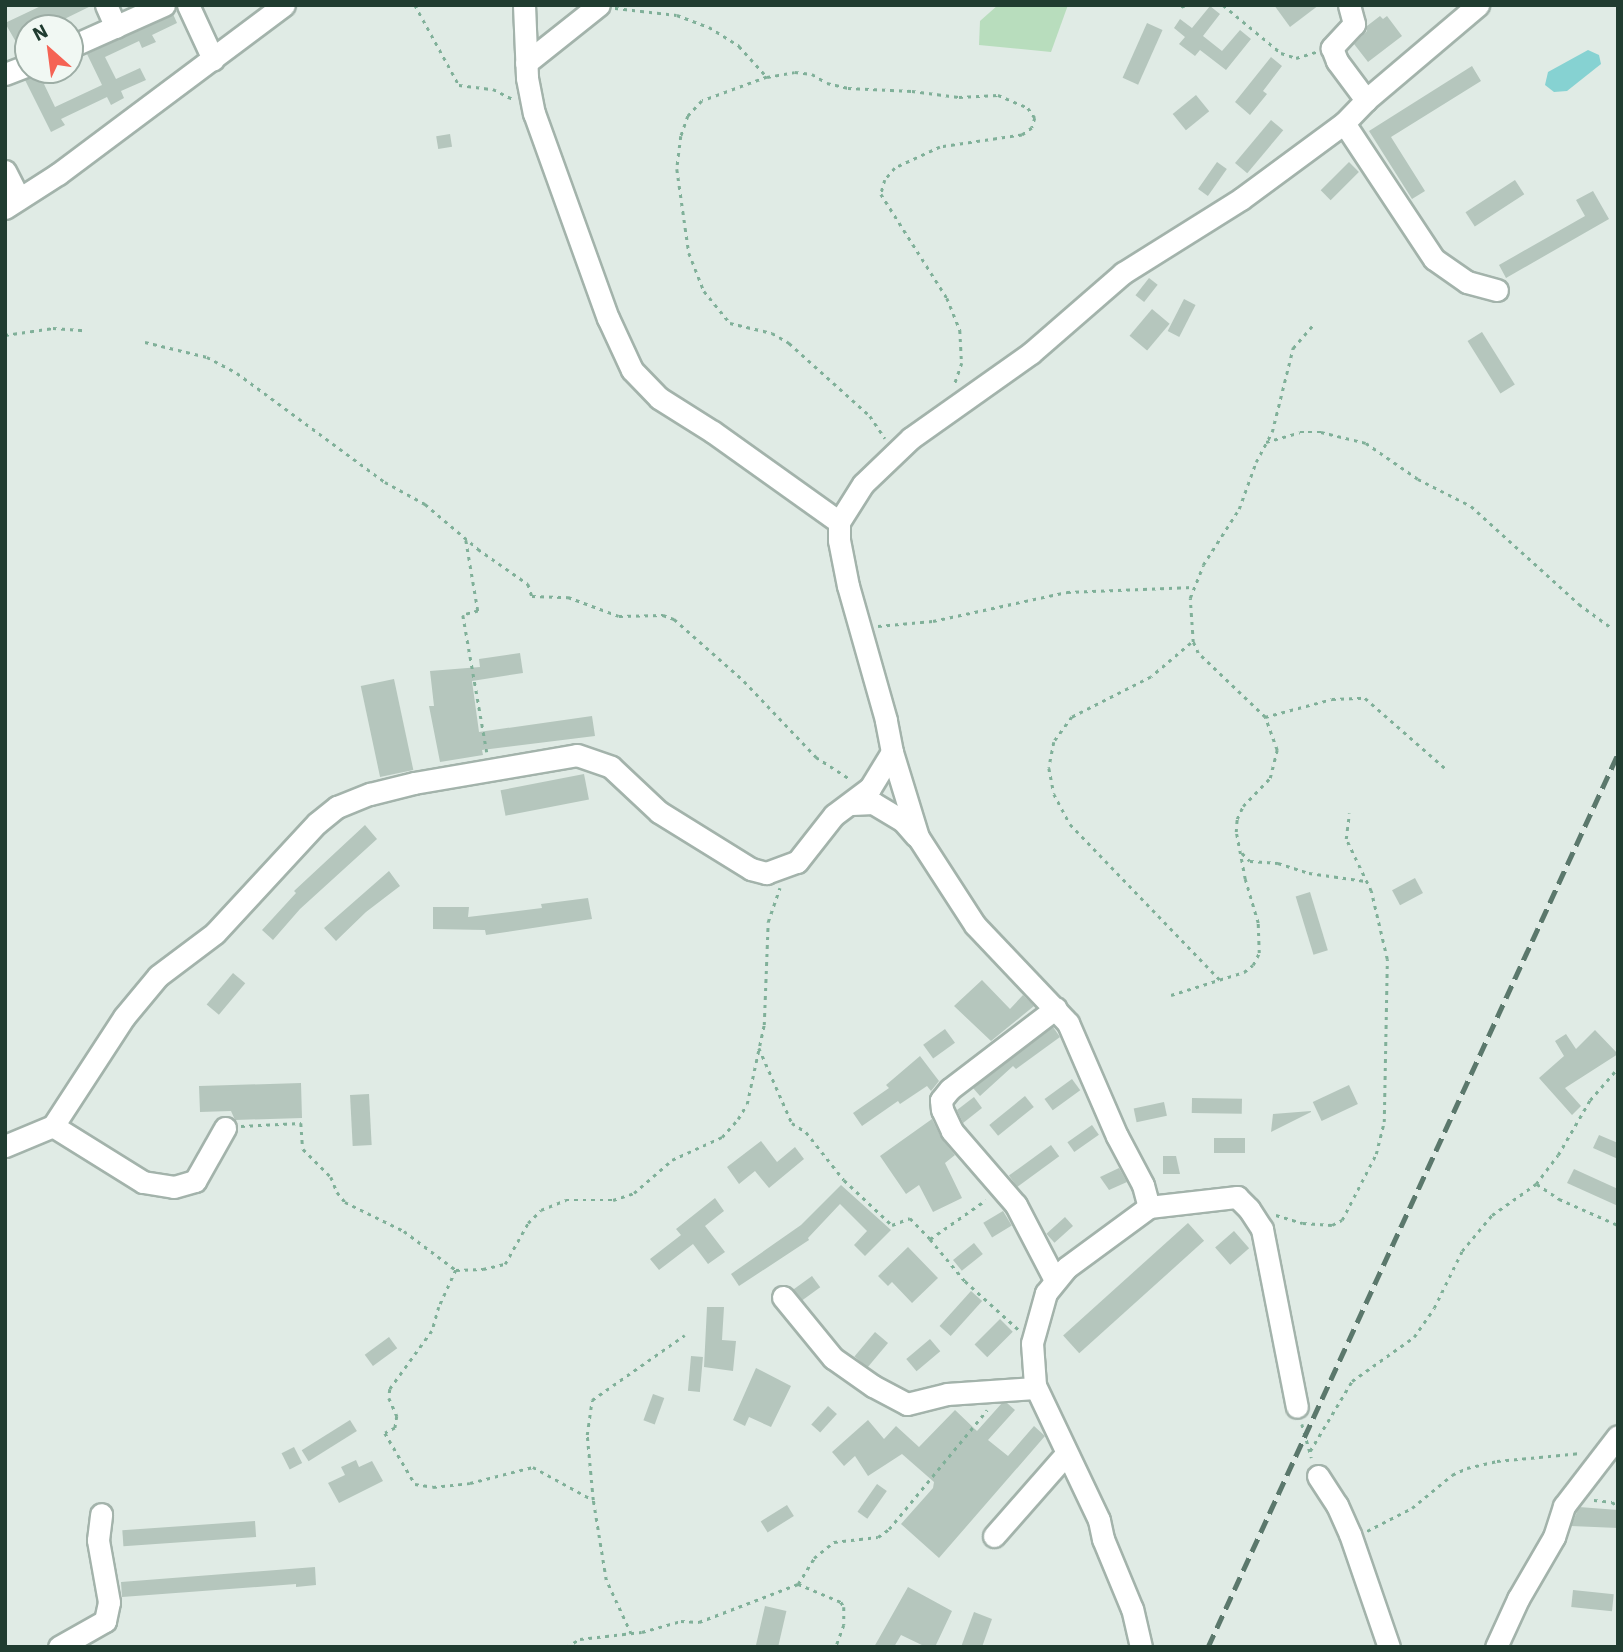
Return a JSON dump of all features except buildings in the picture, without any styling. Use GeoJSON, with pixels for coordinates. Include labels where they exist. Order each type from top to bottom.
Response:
{"type":"FeatureCollection","features":[{"type":"Feature","properties":{"kind":"street"},"geometry":{"type":"LineString","coordinates":[[106,5],[116,27]]}},
{"type":"Feature","properties":{"kind":"street"},"geometry":{"type":"LineString","coordinates":[[84,41],[164,5]]}},
{"type":"Feature","properties":{"kind":"street"},"geometry":{"type":"LineString","coordinates":[[188,5],[213,59]]}},
{"type":"Feature","properties":{"kind":"street"},"geometry":{"type":"LineString","coordinates":[[5,171],[12,203],[58,174],[284,5]]}},
{"type":"Feature","properties":{"kind":"street"},"geometry":{"type":"LineString","coordinates":[[524,5],[526,63],[534,113],[608,318],[632,370],[659,398],[713,432],[839,522]]}},
{"type":"Feature","properties":{"kind":"street"},"geometry":{"type":"LineString","coordinates":[[1349,5],[1354,24],[1332,48],[1337,61],[1366,100]]}},
{"type":"Feature","properties":{"kind":"street"},"geometry":{"type":"LineString","coordinates":[[918,837],[892,752],[886,720],[843,561],[839,522],[863,484],[911,438],[1031,353],[1123,273],[1241,199],[1344,123],[1366,100],[1478,5]]}},
{"type":"Feature","properties":{"kind":"street"},"geometry":{"type":"LineString","coordinates":[[526,63],[597,7]]}},
{"type":"Feature","properties":{"kind":"street"},"geometry":{"type":"LineString","coordinates":[[1344,123],[1434,260],[1467,282],[1497,290]]}},
{"type":"Feature","properties":{"kind":"street"},"geometry":{"type":"LineString","coordinates":[[5,1146],[53,1126],[142,993],[180,957],[215,933],[317,823],[337,807],[370,793],[577,755],[611,767],[659,812],[751,869],[766,873],[797,862],[834,815],[858,799],[880,776],[892,752]]}},
{"type":"Feature","properties":{"kind":"street"},"geometry":{"type":"LineString","coordinates":[[858,799],[873,803],[903,821],[918,837],[975,925],[1056,1008],[1074,1036],[1117,1136],[1143,1185],[1149,1207]]}},
{"type":"Feature","properties":{"kind":"street"},"geometry":{"type":"LineString","coordinates":[[1055,1280],[1003,1188],[952,1131],[942,1110],[941,1100],[950,1089],[1056,1008]]}},
{"type":"Feature","properties":{"kind":"street"},"geometry":{"type":"LineString","coordinates":[[53,1126],[143,1182],[174,1187],[195,1181],[225,1128]]}},
{"type":"Feature","properties":{"kind":"street"},"geometry":{"type":"LineString","coordinates":[[1141,1647],[1132,1609],[1099,1520],[1035,1388],[1032,1343],[1041,1305],[1055,1280],[1097,1244],[1149,1207],[1237,1198],[1249,1209],[1262,1229],[1297,1408]]}},
{"type":"Feature","properties":{"kind":"street"},"geometry":{"type":"LineString","coordinates":[[783,1297],[833,1358],[873,1386],[907,1404],[947,1394],[1035,1388]]}},
{"type":"Feature","properties":{"kind":"street"},"geometry":{"type":"LineString","coordinates":[[1496,1647],[1518,1599],[1554,1537],[1558,1520],[1569,1498],[1616,1438]]}},
{"type":"Feature","properties":{"kind":"street"},"geometry":{"type":"LineString","coordinates":[[994,1536],[1066,1454]]}},
{"type":"Feature","properties":{"kind":"street"},"geometry":{"type":"LineString","coordinates":[[1318,1476],[1337,1505],[1389,1647]]}},
{"type":"Feature","properties":{"kind":"street"},"geometry":{"type":"LineString","coordinates":[[59,1647],[105,1621],[109,1602],[98,1540],[101,1514]]}},
{"type":"Feature","properties":{"kind":"path"},"geometry":{"type":"LineString","coordinates":[[415,5],[459,85],[493,89],[534,113]]}},
{"type":"Feature","properties":{"kind":"path"},"geometry":{"type":"LineString","coordinates":[[1181,7],[1186,5]]}},
{"type":"Feature","properties":{"kind":"path"},"geometry":{"type":"LineString","coordinates":[[1223,5],[1280,53],[1296,58],[1332,48]]}},
{"type":"Feature","properties":{"kind":"path"},"geometry":{"type":"LineString","coordinates":[[597,7],[677,15],[709,27],[738,46],[767,77]]}},
{"type":"Feature","properties":{"kind":"path"},"geometry":{"type":"LineString","coordinates":[[891,431],[887,445],[880,427],[870,416],[789,343],[772,333],[730,323],[704,291],[693,263],[677,169],[681,136],[688,116],[702,101],[767,77],[795,72],[812,74],[827,83],[849,88],[912,90],[959,97],[998,95],[1028,108],[1035,118],[1031,128],[1022,135],[940,147],[895,168],[885,180],[881,194],[947,298],[960,330],[962,363],[952,387]]}},
{"type":"Feature","properties":{"kind":"path"},"geometry":{"type":"LineString","coordinates":[[1171,995],[1244,972],[1253,965],[1259,953],[1258,923],[1240,850],[1237,819],[1243,806],[1270,778],[1276,763],[1275,741],[1265,717],[1214,671],[1192,642],[1189,614],[1193,587],[1203,565],[1240,509],[1256,462],[1275,419],[1293,348],[1312,326]]}},
{"type":"Feature","properties":{"kind":"path"},"geometry":{"type":"LineString","coordinates":[[5,335],[41,330],[84,330]]}},
{"type":"Feature","properties":{"kind":"path"},"geometry":{"type":"LineString","coordinates":[[145,342],[207,357],[237,373],[385,482],[425,504],[466,540],[528,584],[532,596],[568,597],[619,616],[663,615],[674,619],[744,681],[816,757],[857,783],[858,799]]}},
{"type":"Feature","properties":{"kind":"path"},"geometry":{"type":"LineString","coordinates":[[1266,442],[1300,432],[1334,434],[1366,443],[1418,479],[1471,506],[1579,604],[1613,629]]}},
{"type":"Feature","properties":{"kind":"path"},"geometry":{"type":"LineString","coordinates":[[466,540],[478,611],[463,615],[491,769]]}},
{"type":"Feature","properties":{"kind":"path"},"geometry":{"type":"LineString","coordinates":[[858,621],[882,626],[933,621],[1067,592],[1193,587]]}},
{"type":"Feature","properties":{"kind":"path"},"geometry":{"type":"LineString","coordinates":[[1192,642],[1151,677],[1072,717],[1054,742],[1049,768],[1054,794],[1070,824],[1220,980]]}},
{"type":"Feature","properties":{"kind":"path"},"geometry":{"type":"LineString","coordinates":[[1265,717],[1332,699],[1365,698],[1446,769]]}},
{"type":"Feature","properties":{"kind":"path"},"geometry":{"type":"LineString","coordinates":[[1249,1209],[1303,1223],[1332,1225],[1342,1220],[1347,1213],[1378,1147],[1384,1122],[1388,982],[1381,926],[1367,881],[1346,839],[1349,813]]}},
{"type":"Feature","properties":{"kind":"path"},"geometry":{"type":"LineString","coordinates":[[1240,850],[1250,861],[1278,863],[1309,873],[1367,881]]}},
{"type":"Feature","properties":{"kind":"path"},"geometry":{"type":"LineString","coordinates":[[225,1128],[301,1123],[303,1149],[331,1177],[345,1202],[404,1231],[456,1270],[483,1269],[505,1264],[528,1223],[541,1210],[566,1200],[613,1200],[634,1193],[673,1160],[722,1137],[747,1104],[764,1025],[768,922],[783,878],[797,862]]}},
{"type":"Feature","properties":{"kind":"path"},"geometry":{"type":"LineString","coordinates":[[758,1046],[792,1123],[806,1132],[844,1180],[892,1225],[910,1218],[965,1281],[1032,1343]]}},
{"type":"Feature","properties":{"kind":"path"},"geometry":{"type":"LineString","coordinates":[[1310,1451],[1352,1381],[1414,1337],[1434,1308],[1448,1275],[1475,1235],[1492,1215],[1536,1184],[1558,1155],[1590,1100],[1618,1068]]}},
{"type":"Feature","properties":{"kind":"path"},"geometry":{"type":"LineString","coordinates":[[1536,1184],[1559,1199],[1618,1225]]}},
{"type":"Feature","properties":{"kind":"path"},"geometry":{"type":"LineString","coordinates":[[930,1239],[1003,1188]]}},
{"type":"Feature","properties":{"kind":"path"},"geometry":{"type":"LineString","coordinates":[[456,1270],[439,1307],[432,1331],[390,1389],[389,1398],[397,1416],[395,1428],[385,1433],[415,1484],[433,1487],[470,1483],[533,1467],[593,1500]]}},
{"type":"Feature","properties":{"kind":"path"},"geometry":{"type":"LineString","coordinates":[[631,1634],[606,1580],[593,1500],[587,1436],[592,1400],[685,1335]]}},
{"type":"Feature","properties":{"kind":"path"},"geometry":{"type":"LineString","coordinates":[[566,1647],[580,1639],[631,1634],[681,1621],[699,1622],[798,1584],[814,1558],[834,1542],[878,1537],[889,1529],[1004,1390]]}},
{"type":"Feature","properties":{"kind":"path"},"geometry":{"type":"LineString","coordinates":[[1297,1408],[1318,1476]]}},
{"type":"Feature","properties":{"kind":"path"},"geometry":{"type":"LineString","coordinates":[[1349,1534],[1390,1521],[1412,1508],[1451,1475],[1466,1468],[1497,1461],[1580,1454],[1600,1449],[1616,1438]]}},
{"type":"Feature","properties":{"kind":"path"},"geometry":{"type":"LineString","coordinates":[[1569,1498],[1612,1502],[1618,1506]]}},
{"type":"Feature","properties":{"kind":"path"},"geometry":{"type":"LineString","coordinates":[[798,1584],[841,1602],[844,1625],[836,1647]]}},
{"type":"Feature","properties":{"kind":"green space"},"geometry":{"type":"Polygon","coordinates":[[[998,5],[1068,5],[1051,52],[979,45],[980,21],[998,5]]]}},
{"type":"Feature","properties":{"kind":"water"},"geometry":{"type":"Polygon","coordinates":[[[1588,50],[1599,55],[1601,64],[1567,91],[1554,92],[1545,85],[1548,72],[1588,50]]]}},
{"type":"Feature","properties":{"kind":"railway"},"geometry":{"type":"LineString","coordinates":[[1208,1647],[1618,754]]}}]}
